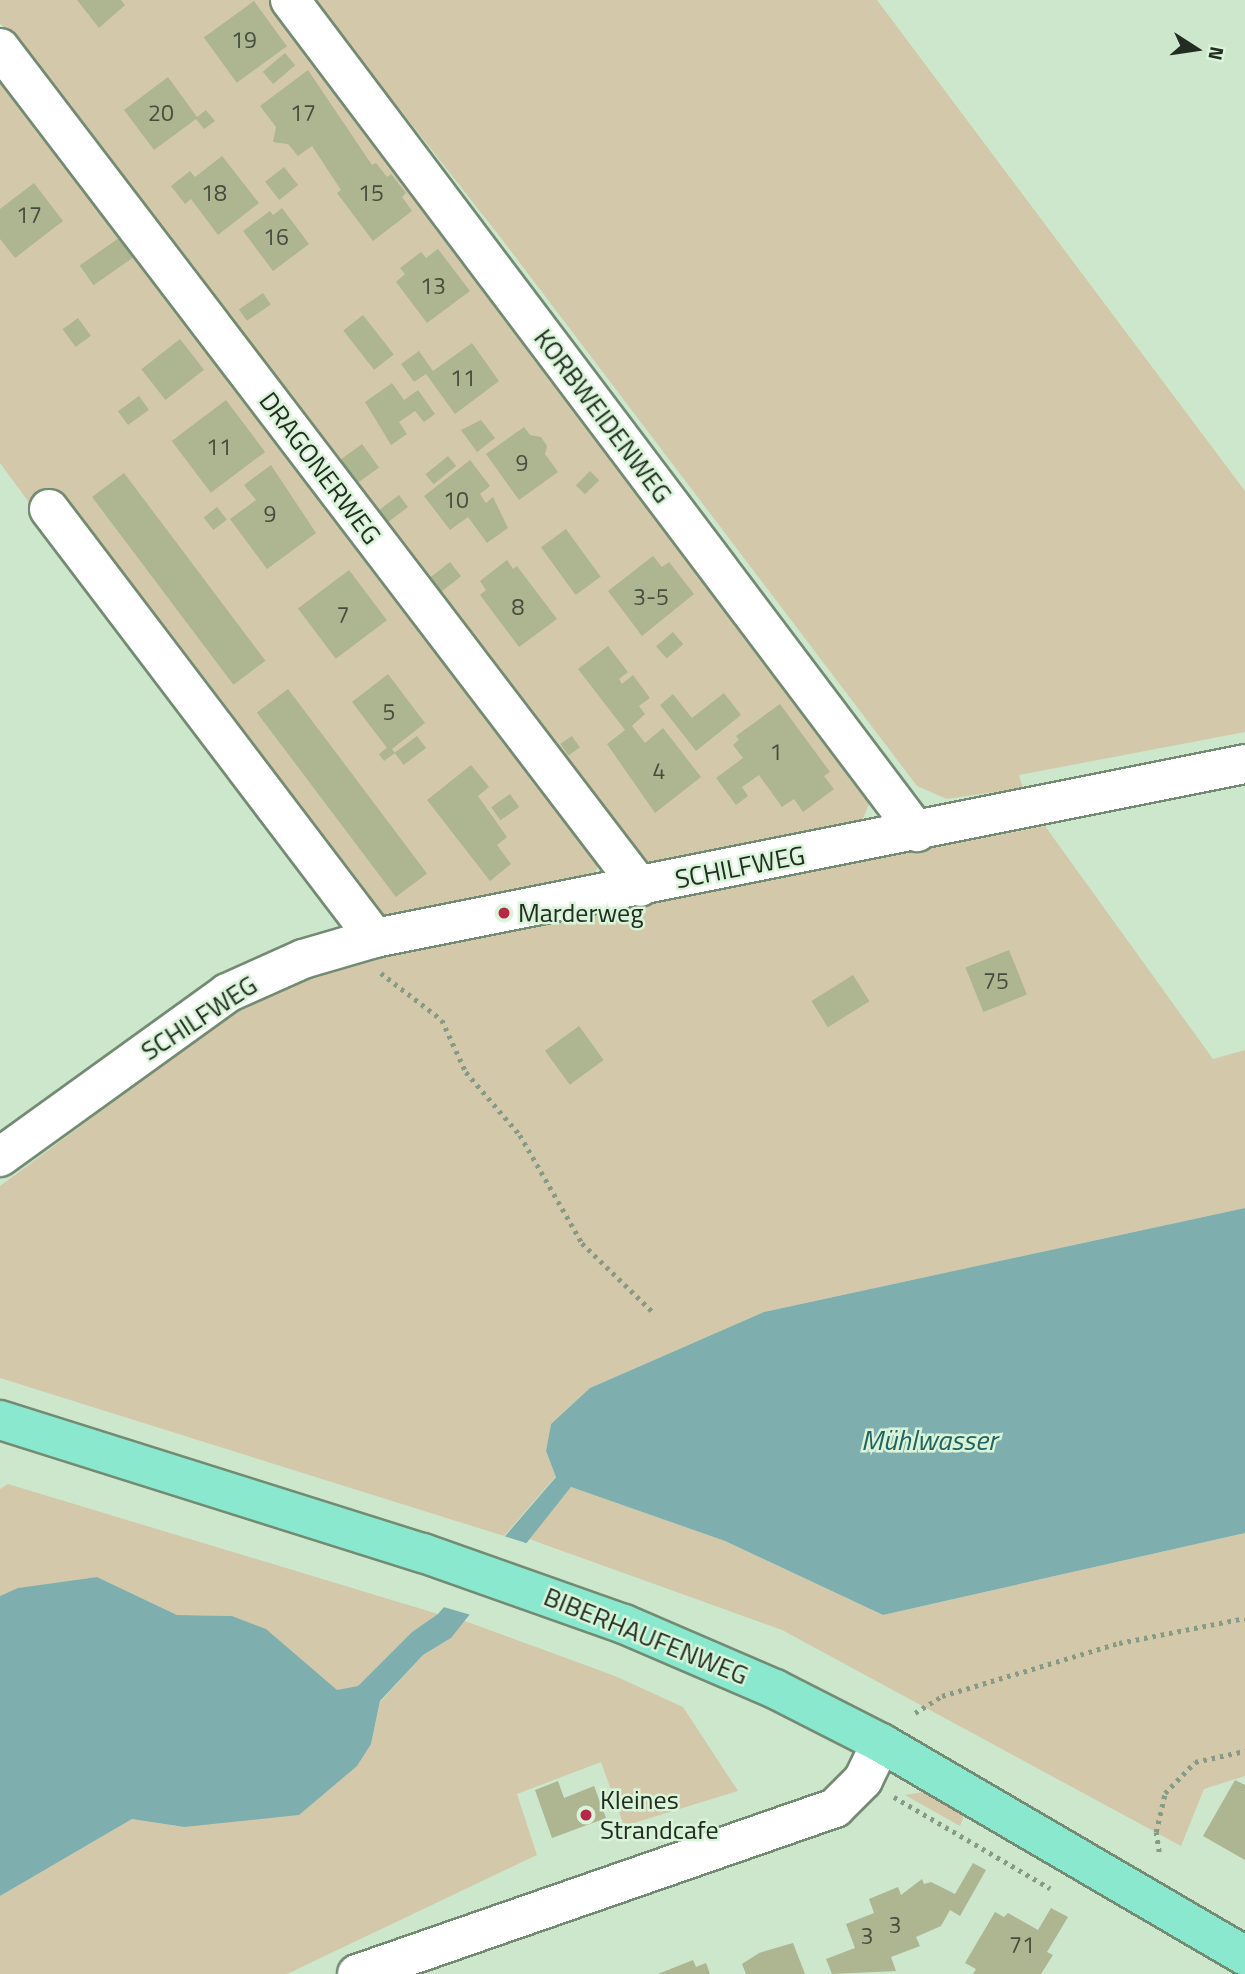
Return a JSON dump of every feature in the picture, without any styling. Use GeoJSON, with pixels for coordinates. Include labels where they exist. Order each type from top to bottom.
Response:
{"type":"FeatureCollection","features":[{"type":"Feature","properties":{"kind":"main road","name":"BIBERHAUFENWEG"},"geometry":{"type":"LineString","coordinates":[[0,1420],[548,1594],[775,1689],[881,1744],[1245,1956]]}},
{"type":"Feature","properties":{"kind":"street","name":"KORBWEIDENWEG"},"geometry":{"type":"LineString","coordinates":[[290,0],[917,832]]}},
{"type":"Feature","properties":{"kind":"street","name":"DRAGONERWEG"},"geometry":{"type":"LineString","coordinates":[[0,48],[640,887]]}},
{"type":"Feature","properties":{"kind":"street"},"geometry":{"type":"LineString","coordinates":[[49,509],[359,943]]}},
{"type":"Feature","properties":{"kind":"street","name":"SCHILFWEG"},"geometry":{"type":"LineString","coordinates":[[0,1157],[226,993],[359,943],[1245,764]]}},
{"type":"Feature","properties":{"kind":"street"},"geometry":{"type":"LineString","coordinates":[[356,1974],[460,1935],[835,1808],[863,1780],[881,1744]]}},
{"type":"Feature","properties":{"kind":"path"},"geometry":{"type":"LineString","coordinates":[[359,943],[442,1020],[466,1072],[520,1135],[582,1243],[652,1311]]}},
{"type":"Feature","properties":{"kind":"path"},"geometry":{"type":"LineString","coordinates":[[915,1713],[942,1696],[1119,1643],[1245,1618]]}},
{"type":"Feature","properties":{"kind":"path"},"geometry":{"type":"LineString","coordinates":[[1159,1852],[1156,1832],[1165,1793],[1195,1762],[1245,1751]]}},
{"type":"Feature","properties":{"kind":"path"},"geometry":{"type":"LineString","coordinates":[[897,1799],[1059,1893]]}},
{"type":"Feature","properties":{"kind":"shaded area"},"geometry":{"type":"Polygon","coordinates":[[[0,0],[270,0],[873,794],[862,821],[642,867],[0,23],[0,0]]]}},
{"type":"Feature","properties":{"kind":"shaded area"},"geometry":{"type":"Polygon","coordinates":[[[314,0],[877,0],[1245,491],[1245,732],[1019,775],[1023,788],[947,799],[917,786],[504,242],[314,0]]]}},
{"type":"Feature","properties":{"kind":"shaded area"},"geometry":{"type":"Polygon","coordinates":[[[0,71],[601,861],[592,878],[388,920],[70,502],[42,520],[0,463],[0,71]]]}},
{"type":"Feature","properties":{"kind":"shaded area"},"geometry":{"type":"Polygon","coordinates":[[[1045,826],[1213,1059],[1245,1050],[1245,1208],[764,1312],[590,1388],[551,1424],[546,1451],[556,1476],[504,1536],[0,1378],[0,1186],[257,995],[402,952],[1045,826]]]}},
{"type":"Feature","properties":{"kind":"shaded area"},"geometry":{"type":"Polygon","coordinates":[[[8,1484],[438,1614],[412,1632],[358,1686],[337,1691],[265,1629],[232,1616],[177,1615],[97,1577],[19,1588],[0,1596],[0,1489],[8,1484]]]}},
{"type":"Feature","properties":{"kind":"shaded area"},"geometry":{"type":"Polygon","coordinates":[[[571,1487],[725,1541],[883,1615],[1245,1533],[1245,1776],[1204,1789],[1181,1846],[782,1630],[529,1539],[571,1487]]]}},
{"type":"Feature","properties":{"kind":"shaded area"},"geometry":{"type":"Polygon","coordinates":[[[462,1620],[615,1676],[683,1707],[738,1791],[624,1826],[601,1762],[517,1794],[537,1855],[287,1974],[0,1974],[0,1896],[132,1819],[184,1827],[371,1744],[380,1702],[423,1655],[451,1638],[462,1620]]]}},
{"type":"Feature","properties":{"kind":"shaded area"},"geometry":{"type":"Polygon","coordinates":[[[923,1792],[964,1816],[960,1826],[905,1795],[923,1792]]]}},
{"type":"Feature","properties":{"kind":"water","name":"Mühlwasser"},"geometry":{"type":"Polygon","coordinates":[[[1245,1208],[1245,1533],[883,1615],[725,1541],[571,1487],[451,1638],[423,1655],[380,1701],[371,1744],[357,1766],[299,1815],[184,1827],[132,1819],[0,1896],[0,1596],[18,1588],[97,1577],[177,1615],[232,1616],[266,1629],[337,1690],[358,1686],[412,1632],[438,1614],[556,1477],[546,1451],[551,1424],[590,1388],[764,1312],[1245,1208]]]}},
{"type":"Feature","properties":{"kind":"pier"},"geometry":{"type":"Polygon","coordinates":[[[501,1535],[529,1544],[471,1615],[440,1606],[501,1535]]]}},
{"type":"Feature","properties":{"kind":"building"},"geometry":{"type":"Polygon","coordinates":[[[77,0],[121,0],[125,5],[99,28],[77,0]]]}},
{"type":"Feature","properties":{"kind":"building"},"geometry":{"type":"Polygon","coordinates":[[[254,1],[287,46],[237,83],[204,37],[254,1]]]}},
{"type":"Feature","properties":{"kind":"building"},"geometry":{"type":"Polygon","coordinates":[[[285,53],[295,65],[273,84],[263,72],[285,53]]]}},
{"type":"Feature","properties":{"kind":"building"},"geometry":{"type":"Polygon","coordinates":[[[308,70],[372,165],[376,163],[387,177],[391,174],[406,193],[402,197],[412,211],[373,241],[337,193],[341,190],[312,146],[298,156],[288,144],[273,142],[276,127],[260,106],[308,70]]]}},
{"type":"Feature","properties":{"kind":"building"},"geometry":{"type":"Polygon","coordinates":[[[168,77],[197,117],[206,110],[215,121],[204,129],[196,119],[154,150],[124,110],[168,77]]]}},
{"type":"Feature","properties":{"kind":"building"},"geometry":{"type":"Polygon","coordinates":[[[222,156],[259,203],[218,235],[191,199],[185,204],[171,186],[190,171],[195,177],[222,156]]]}},
{"type":"Feature","properties":{"kind":"building"},"geometry":{"type":"Polygon","coordinates":[[[284,167],[298,185],[279,200],[265,182],[284,167]]]}},
{"type":"Feature","properties":{"kind":"building"},"geometry":{"type":"Polygon","coordinates":[[[34,183],[63,221],[15,258],[0,239],[0,209],[34,183]]]}},
{"type":"Feature","properties":{"kind":"building"},"geometry":{"type":"Polygon","coordinates":[[[282,208],[309,244],[273,271],[243,231],[270,211],[273,215],[282,208]]]}},
{"type":"Feature","properties":{"kind":"building"},"geometry":{"type":"Polygon","coordinates":[[[119,238],[133,258],[93,285],[80,266],[119,238]]]}},
{"type":"Feature","properties":{"kind":"building"},"geometry":{"type":"Polygon","coordinates":[[[438,249],[470,291],[427,323],[396,282],[405,274],[400,268],[421,252],[426,258],[438,249]]]}},
{"type":"Feature","properties":{"kind":"building"},"geometry":{"type":"Polygon","coordinates":[[[263,293],[271,305],[247,321],[239,309],[263,293]]]}},
{"type":"Feature","properties":{"kind":"building"},"geometry":{"type":"Polygon","coordinates":[[[363,315],[394,354],[374,370],[343,330],[363,315]]]}},
{"type":"Feature","properties":{"kind":"building"},"geometry":{"type":"Polygon","coordinates":[[[78,318],[91,336],[76,347],[63,329],[78,318]]]}},
{"type":"Feature","properties":{"kind":"building"},"geometry":{"type":"Polygon","coordinates":[[[180,339],[204,370],[165,400],[141,369],[180,339]]]}},
{"type":"Feature","properties":{"kind":"building"},"geometry":{"type":"Polygon","coordinates":[[[472,343],[499,381],[455,414],[426,374],[414,382],[401,364],[419,351],[433,371],[472,343]]]}},
{"type":"Feature","properties":{"kind":"building"},"geometry":{"type":"Polygon","coordinates":[[[392,383],[404,400],[418,390],[435,414],[424,422],[415,411],[399,422],[407,434],[391,445],[365,402],[392,383]]]}},
{"type":"Feature","properties":{"kind":"building"},"geometry":{"type":"Polygon","coordinates":[[[139,396],[149,410],[128,425],[118,411],[139,396]]]}},
{"type":"Feature","properties":{"kind":"building"},"geometry":{"type":"Polygon","coordinates":[[[226,400],[265,452],[211,493],[172,441],[226,400]]]}},
{"type":"Feature","properties":{"kind":"building"},"geometry":{"type":"Polygon","coordinates":[[[481,420],[495,438],[477,452],[461,430],[481,420]]]}},
{"type":"Feature","properties":{"kind":"building"},"geometry":{"type":"Polygon","coordinates":[[[524,427],[530,435],[541,437],[547,446],[545,454],[558,472],[519,500],[486,454],[524,427]]]}},
{"type":"Feature","properties":{"kind":"building"},"geometry":{"type":"Polygon","coordinates":[[[362,444],[379,467],[355,485],[338,462],[362,444]]]}},
{"type":"Feature","properties":{"kind":"building"},"geometry":{"type":"Polygon","coordinates":[[[448,456],[456,466],[434,484],[425,474],[448,456]]]}},
{"type":"Feature","properties":{"kind":"building"},"geometry":{"type":"Polygon","coordinates":[[[470,460],[490,486],[480,494],[486,503],[493,497],[508,528],[487,543],[468,517],[450,530],[424,496],[470,460]]]}},
{"type":"Feature","properties":{"kind":"building"},"geometry":{"type":"Polygon","coordinates":[[[271,465],[316,533],[267,569],[230,519],[256,500],[244,485],[271,465]]]}},
{"type":"Feature","properties":{"kind":"building"},"geometry":{"type":"Polygon","coordinates":[[[590,471],[599,480],[585,494],[576,485],[590,471]]]}},
{"type":"Feature","properties":{"kind":"building"},"geometry":{"type":"Polygon","coordinates":[[[124,473],[265,661],[233,685],[92,497],[124,473]]]}},
{"type":"Feature","properties":{"kind":"building"},"geometry":{"type":"Polygon","coordinates":[[[399,495],[408,507],[383,526],[374,514],[399,495]]]}},
{"type":"Feature","properties":{"kind":"building"},"geometry":{"type":"Polygon","coordinates":[[[217,507],[227,520],[213,530],[204,517],[217,507]]]}},
{"type":"Feature","properties":{"kind":"building"},"geometry":{"type":"Polygon","coordinates":[[[566,529],[601,577],[576,595],[541,547],[566,529]]]}},
{"type":"Feature","properties":{"kind":"building"},"geometry":{"type":"Polygon","coordinates":[[[653,556],[662,567],[669,562],[694,594],[642,636],[608,591],[653,556]]]}},
{"type":"Feature","properties":{"kind":"building"},"geometry":{"type":"Polygon","coordinates":[[[507,560],[513,569],[517,566],[557,619],[519,647],[480,595],[486,590],[480,581],[507,560]]]}},
{"type":"Feature","properties":{"kind":"building"},"geometry":{"type":"Polygon","coordinates":[[[450,562],[461,576],[437,595],[426,580],[450,562]]]}},
{"type":"Feature","properties":{"kind":"building"},"geometry":{"type":"Polygon","coordinates":[[[349,570],[387,620],[336,659],[298,609],[349,570]]]}},
{"type":"Feature","properties":{"kind":"building"},"geometry":{"type":"Polygon","coordinates":[[[673,632],[683,644],[666,658],[656,646],[673,632]]]}},
{"type":"Feature","properties":{"kind":"building"},"geometry":{"type":"Polygon","coordinates":[[[608,646],[628,672],[619,679],[622,684],[633,675],[650,698],[639,706],[645,714],[632,726],[645,743],[663,728],[701,777],[655,813],[607,744],[625,730],[578,669],[608,646]]]}},
{"type":"Feature","properties":{"kind":"building"},"geometry":{"type":"Polygon","coordinates":[[[388,674],[425,723],[392,749],[395,753],[384,761],[379,754],[387,748],[352,702],[388,674]]]}},
{"type":"Feature","properties":{"kind":"building"},"geometry":{"type":"Polygon","coordinates":[[[288,689],[427,873],[396,897],[257,712],[288,689]]]}},
{"type":"Feature","properties":{"kind":"building"},"geometry":{"type":"Polygon","coordinates":[[[724,693],[741,715],[696,751],[660,705],[673,694],[692,718],[724,693]]]}},
{"type":"Feature","properties":{"kind":"building"},"geometry":{"type":"Polygon","coordinates":[[[780,704],[830,772],[824,776],[834,789],[803,812],[794,799],[782,807],[759,775],[742,787],[748,796],[736,805],[716,778],[743,758],[733,745],[739,740],[736,736],[780,704]]]}},
{"type":"Feature","properties":{"kind":"building"},"geometry":{"type":"Polygon","coordinates":[[[417,736],[426,748],[404,765],[395,753],[417,736]]]}},
{"type":"Feature","properties":{"kind":"building"},"geometry":{"type":"Polygon","coordinates":[[[572,736],[580,748],[568,755],[560,744],[572,736]]]}},
{"type":"Feature","properties":{"kind":"building"},"geometry":{"type":"Polygon","coordinates":[[[471,765],[489,787],[478,796],[507,837],[497,845],[511,864],[490,881],[427,800],[471,765]]]}},
{"type":"Feature","properties":{"kind":"building"},"geometry":{"type":"Polygon","coordinates":[[[510,794],[519,807],[500,820],[491,807],[510,794]]]}},
{"type":"Feature","properties":{"kind":"building"},"geometry":{"type":"Polygon","coordinates":[[[1009,950],[1027,995],[983,1012],[965,968],[1009,950]]]}},
{"type":"Feature","properties":{"kind":"building"},"geometry":{"type":"Polygon","coordinates":[[[853,975],[869,1001],[828,1027],[811,1001],[853,975]]]}},
{"type":"Feature","properties":{"kind":"building"},"geometry":{"type":"Polygon","coordinates":[[[579,1026],[604,1060],[570,1085],[545,1051],[579,1026]]]}},
{"type":"Feature","properties":{"kind":"building"},"geometry":{"type":"Polygon","coordinates":[[[1235,1780],[1245,1785],[1245,1860],[1203,1836],[1235,1780]]]}},
{"type":"Feature","properties":{"kind":"building"},"geometry":{"type":"Polygon","coordinates":[[[558,1781],[564,1798],[594,1786],[606,1818],[552,1838],[535,1790],[558,1781]]]}},
{"type":"Feature","properties":{"kind":"building"},"geometry":{"type":"Polygon","coordinates":[[[973,1863],[986,1870],[960,1916],[950,1910],[941,1926],[916,1937],[920,1946],[891,1957],[896,1971],[832,1974],[826,1959],[855,1948],[846,1924],[874,1913],[869,1899],[898,1887],[901,1895],[922,1879],[924,1884],[931,1882],[955,1894],[973,1863]]]}},
{"type":"Feature","properties":{"kind":"building"},"geometry":{"type":"Polygon","coordinates":[[[1051,1908],[1068,1917],[1047,1952],[1053,1955],[1041,1974],[973,1974],[976,1969],[965,1963],[995,1912],[1004,1917],[1008,1913],[1038,1930],[1051,1908]]]}},
{"type":"Feature","properties":{"kind":"building"},"geometry":{"type":"Polygon","coordinates":[[[793,1943],[805,1974],[746,1974],[742,1964],[759,1953],[793,1943]]]}},
{"type":"Feature","properties":{"kind":"building"},"geometry":{"type":"Polygon","coordinates":[[[693,1960],[696,1967],[706,1963],[710,1974],[658,1974],[693,1960]]]}},
{"type":"Feature","properties":{"kind":"place","name":"Marderweg"},"geometry":{"type":"Point","coordinates":[504,913]}},
{"type":"Feature","properties":{"kind":"place","name":"Kleines Strandcafe"},"geometry":{"type":"Point","coordinates":[586,1815]}}]}
